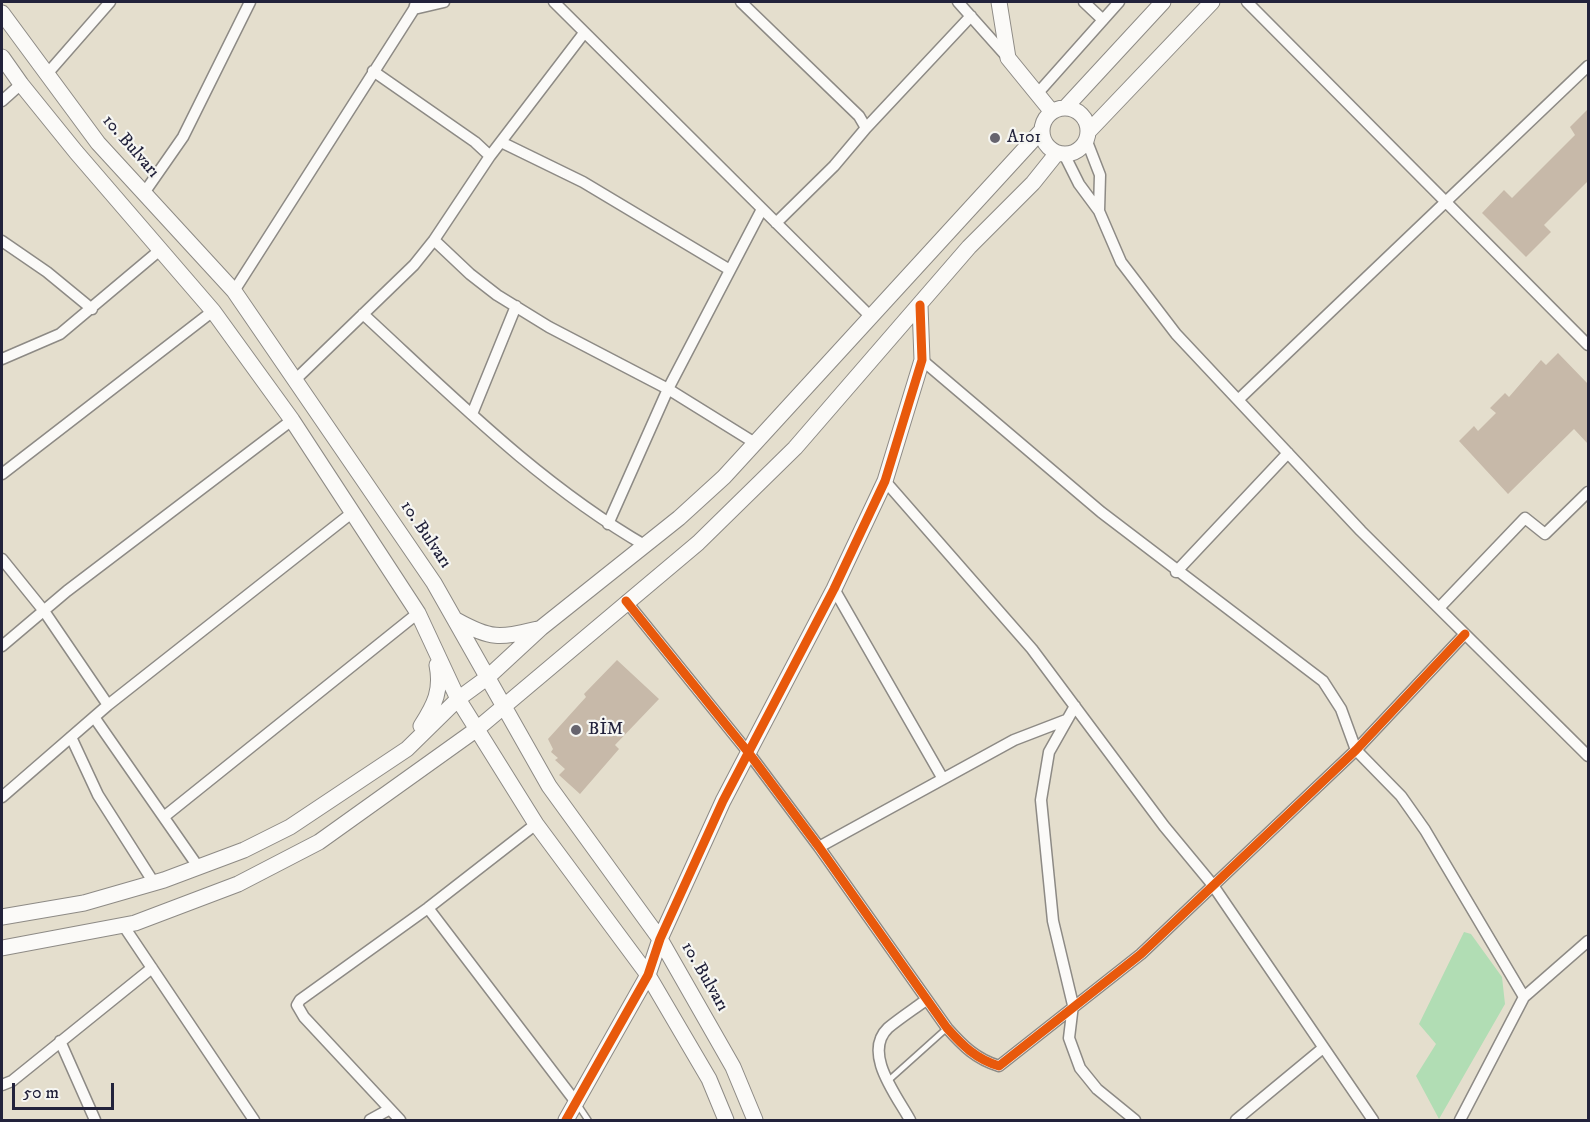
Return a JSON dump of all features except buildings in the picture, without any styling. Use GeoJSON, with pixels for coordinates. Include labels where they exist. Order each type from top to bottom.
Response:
{"type":"FeatureCollection","features":[{"type":"Feature","properties":{"kind":"main road"},"geometry":{"type":"LineString","coordinates":[[999,2],[1008,58],[1036,94],[1059,110],[1072,109],[1084,118],[1087,135]]}},
{"type":"Feature","properties":{"kind":"main road"},"geometry":{"type":"LineString","coordinates":[[1060,153],[1046,144],[1042,130],[1043,123],[1059,110],[1163,2]]}},
{"type":"Feature","properties":{"kind":"main road"},"geometry":{"type":"LineString","coordinates":[[2,948],[123,925],[238,884],[319,842],[477,729],[626,601],[698,543],[795,448],[969,247],[1034,183],[1060,153],[1077,150],[1087,135],[1212,2]]}},
{"type":"Feature","properties":{"kind":"main road","name":"10. Bulvarı"},"geometry":{"type":"LineString","coordinates":[[2,13],[98,143],[234,291],[434,583],[549,786],[660,939],[733,1067],[755,1120]]}},
{"type":"Feature","properties":{"kind":"main road"},"geometry":{"type":"LineString","coordinates":[[2,57],[21,84],[213,311],[291,420],[418,613],[458,699],[536,824],[648,975],[710,1079],[726,1120]]}},
{"type":"Feature","properties":{"kind":"main road"},"geometry":{"type":"LineString","coordinates":[[2,917],[84,903],[200,868],[244,850],[290,827],[406,749],[458,699],[488,677],[541,628],[646,546],[724,477],[1042,130]]}},
{"type":"Feature","properties":{"kind":"main road"},"geometry":{"type":"LineString","coordinates":[[566,1120],[648,975],[660,939],[748,752],[834,589],[885,481],[922,360],[920,304]]}},
{"type":"Feature","properties":{"kind":"main road"},"geometry":{"type":"LineString","coordinates":[[455,619],[483,635],[505,637],[541,628]]}},
{"type":"Feature","properties":{"kind":"main road"},"geometry":{"type":"LineString","coordinates":[[406,749],[435,704],[438,693],[440,682],[431,638]]}},
{"type":"Feature","properties":{"kind":"street"},"geometry":{"type":"LineString","coordinates":[[46,74],[110,2]]}},
{"type":"Feature","properties":{"kind":"street"},"geometry":{"type":"LineString","coordinates":[[144,193],[183,137],[250,2]]}},
{"type":"Feature","properties":{"kind":"street"},"geometry":{"type":"LineString","coordinates":[[234,291],[415,5],[444,2]]}},
{"type":"Feature","properties":{"kind":"street"},"geometry":{"type":"LineString","coordinates":[[554,2],[870,316]]}},
{"type":"Feature","properties":{"kind":"street"},"geometry":{"type":"LineString","coordinates":[[741,2],[859,116],[866,128]]}},
{"type":"Feature","properties":{"kind":"street"},"geometry":{"type":"LineString","coordinates":[[958,2],[1008,58]]}},
{"type":"Feature","properties":{"kind":"street"},"geometry":{"type":"LineString","coordinates":[[1084,2],[1103,20]]}},
{"type":"Feature","properties":{"kind":"street"},"geometry":{"type":"LineString","coordinates":[[1036,94],[1119,2]]}},
{"type":"Feature","properties":{"kind":"street"},"geometry":{"type":"LineString","coordinates":[[1247,2],[1588,345]]}},
{"type":"Feature","properties":{"kind":"street"},"geometry":{"type":"LineString","coordinates":[[776,223],[834,166],[866,128],[971,16]]}},
{"type":"Feature","properties":{"kind":"street"},"geometry":{"type":"LineString","coordinates":[[295,380],[398,282],[434,240],[490,156],[584,33]]}},
{"type":"Feature","properties":{"kind":"street"},"geometry":{"type":"LineString","coordinates":[[1238,400],[1588,66]]}},
{"type":"Feature","properties":{"kind":"street"},"geometry":{"type":"LineString","coordinates":[[373,71],[475,142],[490,156]]}},
{"type":"Feature","properties":{"kind":"street"},"geometry":{"type":"LineString","coordinates":[[2,101],[21,84]]}},
{"type":"Feature","properties":{"kind":"street"},"geometry":{"type":"LineString","coordinates":[[1087,135],[1100,175],[1100,210]]}},
{"type":"Feature","properties":{"kind":"street"},"geometry":{"type":"LineString","coordinates":[[501,142],[583,182],[730,270]]}},
{"type":"Feature","properties":{"kind":"street"},"geometry":{"type":"LineString","coordinates":[[1060,153],[1079,184],[1100,210],[1121,262],[1176,334],[1439,608],[1588,756]]}},
{"type":"Feature","properties":{"kind":"street"},"geometry":{"type":"LineString","coordinates":[[608,524],[668,389],[762,209]]}},
{"type":"Feature","properties":{"kind":"street"},"geometry":{"type":"LineString","coordinates":[[434,240],[470,274],[549,327],[668,389],[755,443]]}},
{"type":"Feature","properties":{"kind":"street"},"geometry":{"type":"LineString","coordinates":[[2,241],[47,272],[92,309]]}},
{"type":"Feature","properties":{"kind":"street"},"geometry":{"type":"LineString","coordinates":[[2,359],[60,334],[160,250]]}},
{"type":"Feature","properties":{"kind":"street"},"geometry":{"type":"LineString","coordinates":[[472,414],[516,306]]}},
{"type":"Feature","properties":{"kind":"street"},"geometry":{"type":"LineString","coordinates":[[2,474],[213,311]]}},
{"type":"Feature","properties":{"kind":"street"},"geometry":{"type":"LineString","coordinates":[[363,314],[472,414],[559,488],[608,524],[646,546]]}},
{"type":"Feature","properties":{"kind":"street"},"geometry":{"type":"LineString","coordinates":[[922,360],[1101,512],[1176,572],[1323,681],[1341,709],[1356,750],[1401,796],[1425,830],[1524,998]]}},
{"type":"Feature","properties":{"kind":"street"},"geometry":{"type":"LineString","coordinates":[[2,646],[291,420]]}},
{"type":"Feature","properties":{"kind":"street"},"geometry":{"type":"LineString","coordinates":[[1176,572],[1288,453]]}},
{"type":"Feature","properties":{"kind":"street"},"geometry":{"type":"LineString","coordinates":[[885,481],[1032,649],[1164,826],[1212,884],[1373,1120]]}},
{"type":"Feature","properties":{"kind":"street"},"geometry":{"type":"LineString","coordinates":[[1439,608],[1525,518],[1545,534],[1588,492]]}},
{"type":"Feature","properties":{"kind":"street"},"geometry":{"type":"LineString","coordinates":[[2,797],[108,705],[353,512]]}},
{"type":"Feature","properties":{"kind":"street"},"geometry":{"type":"LineString","coordinates":[[2,559],[44,611],[108,705]]}},
{"type":"Feature","properties":{"kind":"street"},"geometry":{"type":"LineString","coordinates":[[834,589],[943,779]]}},
{"type":"Feature","properties":{"kind":"street"},"geometry":{"type":"LineString","coordinates":[[626,601],[748,752],[819,847],[947,1028],[965,1048],[984,1061],[999,1066],[1141,954],[1212,884],[1356,750],[1465,634]]}},
{"type":"Feature","properties":{"kind":"street"},"geometry":{"type":"LineString","coordinates":[[165,816],[418,613]]}},
{"type":"Feature","properties":{"kind":"street"},"geometry":{"type":"LineString","coordinates":[[1075,706],[1049,753],[1041,800],[1053,921],[1073,1008],[1069,1038],[1080,1068],[1097,1089],[1135,1120]]}},
{"type":"Feature","properties":{"kind":"street"},"geometry":{"type":"LineString","coordinates":[[94,717],[200,868]]}},
{"type":"Feature","properties":{"kind":"street"},"geometry":{"type":"LineString","coordinates":[[819,847],[1014,740],[1066,720]]}},
{"type":"Feature","properties":{"kind":"street"},"geometry":{"type":"LineString","coordinates":[[70,737],[98,795],[154,883]]}},
{"type":"Feature","properties":{"kind":"street"},"geometry":{"type":"LineString","coordinates":[[400,1120],[304,1017],[297,1005],[300,1000],[428,908],[536,824]]}},
{"type":"Feature","properties":{"kind":"street"},"geometry":{"type":"LineString","coordinates":[[428,908],[575,1101]]}},
{"type":"Feature","properties":{"kind":"street"},"geometry":{"type":"LineString","coordinates":[[123,925],[254,1120]]}},
{"type":"Feature","properties":{"kind":"street"},"geometry":{"type":"LineString","coordinates":[[1460,1120],[1524,998],[1588,941]]}},
{"type":"Feature","properties":{"kind":"street"},"geometry":{"type":"LineString","coordinates":[[2,1085],[12,1081],[152,968]]}},
{"type":"Feature","properties":{"kind":"street"},"geometry":{"type":"LineString","coordinates":[[910,1120],[879,1060],[878,1042],[887,1029],[926,1000]]}},
{"type":"Feature","properties":{"kind":"street"},"geometry":{"type":"LineString","coordinates":[[60,1041],[95,1120]]}},
{"type":"Feature","properties":{"kind":"street"},"geometry":{"type":"LineString","coordinates":[[1236,1120],[1323,1048]]}},
{"type":"Feature","properties":{"kind":"street"},"geometry":{"type":"LineString","coordinates":[[370,1120],[390,1109]]}},
{"type":"Feature","properties":{"kind":"lane"},"geometry":{"type":"LineString","coordinates":[[889,1080],[947,1028]]}},
{"type":"Feature","properties":{"kind":"lane"},"geometry":{"type":"LineString","coordinates":[[575,1101],[588,1120]]}},
{"type":"Feature","properties":{"kind":"green space"},"geometry":{"type":"Polygon","coordinates":[[[1464,932],[1471,934],[1502,977],[1505,1004],[1439,1119],[1416,1076],[1436,1044],[1419,1024],[1464,932]]]}},
{"type":"Feature","properties":{"kind":"cycle path"},"geometry":{"type":"LineString","coordinates":[[566,1120],[648,975],[660,939],[723,801],[834,589],[885,481],[922,360],[920,305]]}},
{"type":"Feature","properties":{"kind":"cycle path"},"geometry":{"type":"LineString","coordinates":[[626,601],[748,752],[819,847],[947,1028],[970,1051],[983,1060],[999,1066],[1141,954],[1356,750],[1465,634]]}},
{"type":"Feature","properties":{"kind":"place","name":"A101"},"geometry":{"type":"Point","coordinates":[995,138]}},
{"type":"Feature","properties":{"kind":"place","name":"BİM"},"geometry":{"type":"Point","coordinates":[576,730]}}]}
